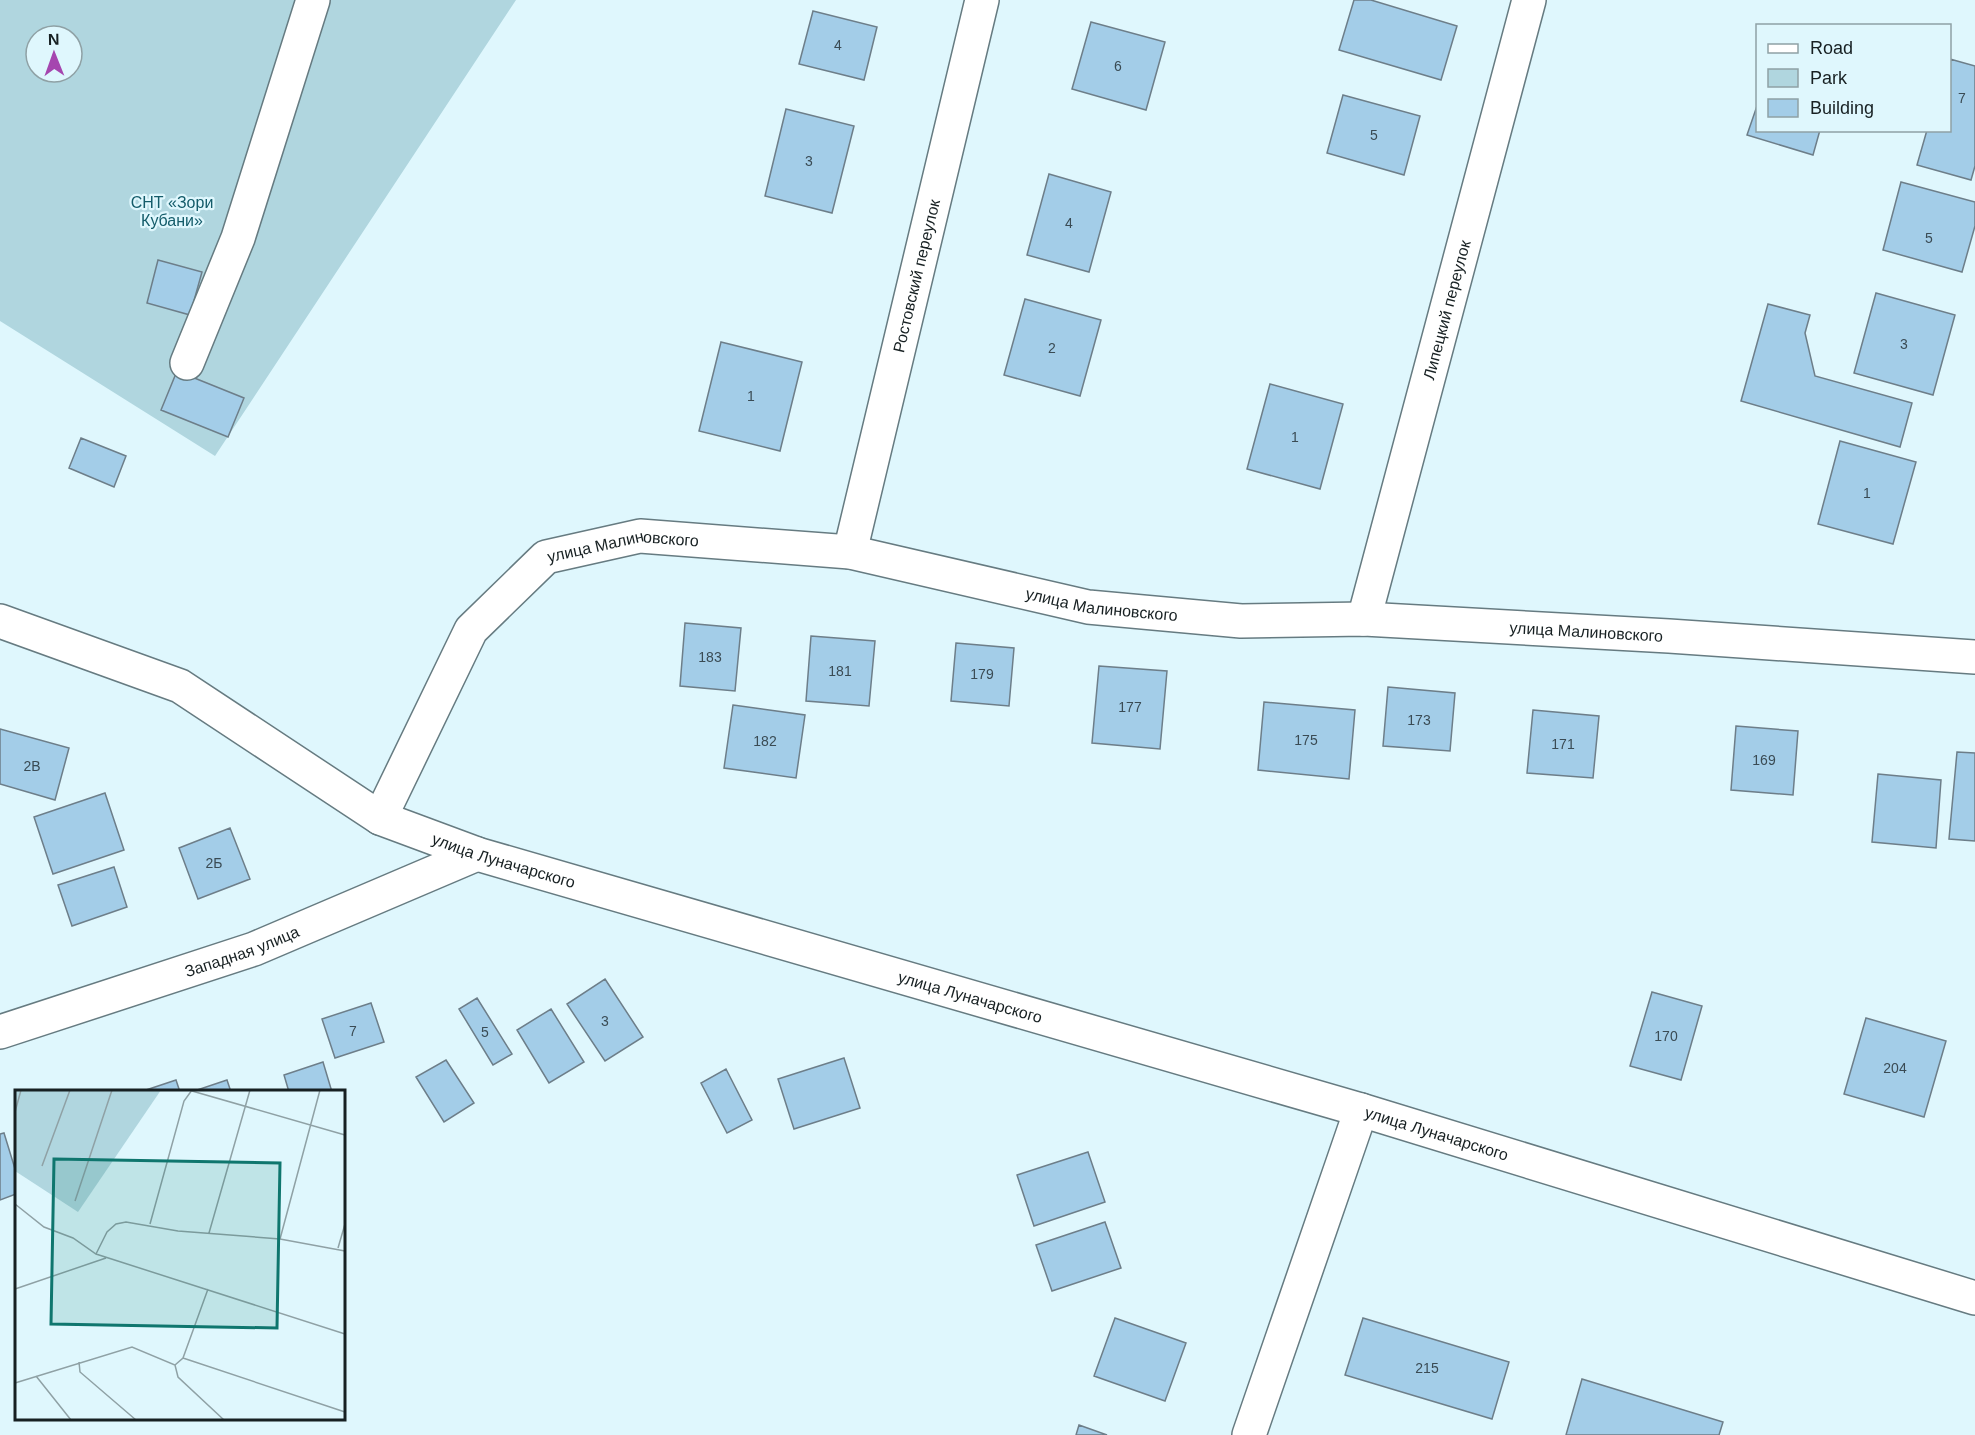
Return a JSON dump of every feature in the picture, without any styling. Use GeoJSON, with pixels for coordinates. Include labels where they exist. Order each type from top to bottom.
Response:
{"type":"FeatureCollection","features":[{"type":"Feature","properties":{"kind":"street"},"geometry":{"type":"LineString","coordinates":[[187,363],[238,238],[313,0]]}},
{"type":"Feature","properties":{"kind":"street","name":"Ростовский переулок"},"geometry":{"type":"LineString","coordinates":[[850,552],[982,0]]}},
{"type":"Feature","properties":{"kind":"street","name":"Липецкий переулок"},"geometry":{"type":"LineString","coordinates":[[1364,619],[1529,0]]}},
{"type":"Feature","properties":{"kind":"street","name":"улица Малиновского"},"geometry":{"type":"LineString","coordinates":[[380,818],[471,630],[546,557],[640,536],[850,552],[1088,608],[1241,621],[1364,619],[1975,657]]}},
{"type":"Feature","properties":{"kind":"street","name":"улица Луначарского"},"geometry":{"type":"LineString","coordinates":[[0,621],[180,686],[380,818],[477,854],[1361,1110],[1975,1298]]}},
{"type":"Feature","properties":{"kind":"street","name":"Западная улица"},"geometry":{"type":"LineString","coordinates":[[0,1032],[254,949],[477,854]]}},
{"type":"Feature","properties":{"kind":"street"},"geometry":{"type":"LineString","coordinates":[[1249,1435],[1361,1110]]}},
{"type":"Feature","properties":{"kind":"green space","name":"СНТ «Зори Кубани»"},"geometry":{"type":"Polygon","coordinates":[[[0,0],[516,0],[215,456],[0,321],[0,0]]]}},
{"type":"Feature","properties":{"kind":"building"},"geometry":{"type":"Polygon","coordinates":[[[1354,0],[1371,0],[1457,26],[1441,80],[1339,50],[1354,0]]]}},
{"type":"Feature","properties":{"kind":"building"},"geometry":{"type":"Polygon","coordinates":[[[813,11],[877,27],[864,80],[799,64],[813,11]]]}},
{"type":"Feature","properties":{"kind":"building"},"geometry":{"type":"Polygon","coordinates":[[[1091,22],[1165,42],[1146,110],[1072,89],[1091,22]]]}},
{"type":"Feature","properties":{"kind":"building"},"geometry":{"type":"Polygon","coordinates":[[[1951,59],[1975,66],[1975,166],[1971,180],[1917,165],[1926,132],[1951,132],[1951,59]]]}},
{"type":"Feature","properties":{"kind":"building"},"geometry":{"type":"Polygon","coordinates":[[[1343,95],[1420,116],[1404,175],[1327,153],[1343,95]]]}},
{"type":"Feature","properties":{"kind":"building"},"geometry":{"type":"Polygon","coordinates":[[[786,109],[854,126],[832,213],[765,196],[786,109]]]}},
{"type":"Feature","properties":{"kind":"building"},"geometry":{"type":"Polygon","coordinates":[[[1756,109],[1756,132],[1819,132],[1813,155],[1747,135],[1756,109]]]}},
{"type":"Feature","properties":{"kind":"building"},"geometry":{"type":"Polygon","coordinates":[[[1049,174],[1111,192],[1089,272],[1027,255],[1049,174]]]}},
{"type":"Feature","properties":{"kind":"building"},"geometry":{"type":"Polygon","coordinates":[[[1901,182],[1975,202],[1975,226],[1962,272],[1883,250],[1901,182]]]}},
{"type":"Feature","properties":{"kind":"building"},"geometry":{"type":"Polygon","coordinates":[[[158,260],[202,272],[190,315],[147,303],[158,260]]]}},
{"type":"Feature","properties":{"kind":"building"},"geometry":{"type":"Polygon","coordinates":[[[1876,293],[1955,315],[1933,395],[1854,373],[1876,293]]]}},
{"type":"Feature","properties":{"kind":"building"},"geometry":{"type":"Polygon","coordinates":[[[1025,299],[1101,320],[1080,396],[1004,375],[1025,299]]]}},
{"type":"Feature","properties":{"kind":"building"},"geometry":{"type":"Polygon","coordinates":[[[1768,304],[1810,315],[1805,333],[1815,376],[1912,403],[1900,447],[1741,401],[1768,304]]]}},
{"type":"Feature","properties":{"kind":"building"},"geometry":{"type":"Polygon","coordinates":[[[721,342],[802,362],[780,451],[699,431],[721,342]]]}},
{"type":"Feature","properties":{"kind":"building"},"geometry":{"type":"Polygon","coordinates":[[[177,371],[244,398],[228,437],[161,410],[177,371]]]}},
{"type":"Feature","properties":{"kind":"building"},"geometry":{"type":"Polygon","coordinates":[[[1270,384],[1343,404],[1320,489],[1247,469],[1270,384]]]}},
{"type":"Feature","properties":{"kind":"building"},"geometry":{"type":"Polygon","coordinates":[[[81,438],[126,456],[114,487],[69,468],[81,438]]]}},
{"type":"Feature","properties":{"kind":"building"},"geometry":{"type":"Polygon","coordinates":[[[1840,441],[1916,462],[1893,544],[1818,524],[1840,441]]]}},
{"type":"Feature","properties":{"kind":"building"},"geometry":{"type":"Polygon","coordinates":[[[685,623],[741,628],[735,691],[680,686],[685,623]]]}},
{"type":"Feature","properties":{"kind":"building"},"geometry":{"type":"Polygon","coordinates":[[[811,636],[875,641],[869,706],[806,701],[811,636]]]}},
{"type":"Feature","properties":{"kind":"building"},"geometry":{"type":"Polygon","coordinates":[[[956,643],[1014,648],[1009,706],[951,701],[956,643]]]}},
{"type":"Feature","properties":{"kind":"building"},"geometry":{"type":"Polygon","coordinates":[[[1099,666],[1167,671],[1160,749],[1092,743],[1099,666]]]}},
{"type":"Feature","properties":{"kind":"building"},"geometry":{"type":"Polygon","coordinates":[[[1388,687],[1455,693],[1450,751],[1383,746],[1388,687]]]}},
{"type":"Feature","properties":{"kind":"building"},"geometry":{"type":"Polygon","coordinates":[[[1264,702],[1355,710],[1349,779],[1258,770],[1264,702]]]}},
{"type":"Feature","properties":{"kind":"building"},"geometry":{"type":"Polygon","coordinates":[[[733,705],[805,715],[796,778],[724,768],[733,705]]]}},
{"type":"Feature","properties":{"kind":"building"},"geometry":{"type":"Polygon","coordinates":[[[1533,710],[1599,716],[1593,778],[1527,773],[1533,710]]]}},
{"type":"Feature","properties":{"kind":"building"},"geometry":{"type":"Polygon","coordinates":[[[1736,726],[1798,731],[1793,795],[1731,790],[1736,726]]]}},
{"type":"Feature","properties":{"kind":"building"},"geometry":{"type":"Polygon","coordinates":[[[0,729],[69,748],[55,800],[0,784],[0,729]]]}},
{"type":"Feature","properties":{"kind":"building"},"geometry":{"type":"Polygon","coordinates":[[[1957,752],[1975,753],[1975,841],[1949,839],[1957,752]]]}},
{"type":"Feature","properties":{"kind":"building"},"geometry":{"type":"Polygon","coordinates":[[[1878,774],[1941,780],[1936,848],[1872,842],[1878,774]]]}},
{"type":"Feature","properties":{"kind":"building"},"geometry":{"type":"Polygon","coordinates":[[[105,793],[124,850],[53,874],[34,817],[105,793]]]}},
{"type":"Feature","properties":{"kind":"building"},"geometry":{"type":"Polygon","coordinates":[[[230,828],[250,879],[198,899],[179,848],[230,828]]]}},
{"type":"Feature","properties":{"kind":"building"},"geometry":{"type":"Polygon","coordinates":[[[114,867],[127,907],[72,926],[58,885],[114,867]]]}},
{"type":"Feature","properties":{"kind":"building"},"geometry":{"type":"Polygon","coordinates":[[[605,979],[643,1037],[605,1061],[567,1004],[605,979]]]}},
{"type":"Feature","properties":{"kind":"building"},"geometry":{"type":"Polygon","coordinates":[[[1652,992],[1702,1006],[1681,1080],[1630,1066],[1652,992]]]}},
{"type":"Feature","properties":{"kind":"building"},"geometry":{"type":"Polygon","coordinates":[[[477,998],[512,1054],[493,1065],[459,1009],[477,998]]]}},
{"type":"Feature","properties":{"kind":"building"},"geometry":{"type":"Polygon","coordinates":[[[371,1003],[384,1042],[335,1058],[322,1019],[371,1003]]]}},
{"type":"Feature","properties":{"kind":"building"},"geometry":{"type":"Polygon","coordinates":[[[551,1009],[584,1062],[549,1083],[517,1030],[551,1009]]]}},
{"type":"Feature","properties":{"kind":"building"},"geometry":{"type":"Polygon","coordinates":[[[1866,1018],[1946,1041],[1924,1117],[1844,1094],[1866,1018]]]}},
{"type":"Feature","properties":{"kind":"building"},"geometry":{"type":"Polygon","coordinates":[[[844,1058],[860,1108],[794,1129],[778,1079],[844,1058]]]}},
{"type":"Feature","properties":{"kind":"building"},"geometry":{"type":"Polygon","coordinates":[[[446,1060],[474,1103],[444,1122],[416,1077],[446,1060]]]}},
{"type":"Feature","properties":{"kind":"building"},"geometry":{"type":"Polygon","coordinates":[[[323,1062],[331,1090],[288,1090],[284,1075],[323,1062]]]}},
{"type":"Feature","properties":{"kind":"building"},"geometry":{"type":"Polygon","coordinates":[[[726,1069],[752,1120],[727,1133],[701,1083],[726,1069]]]}},
{"type":"Feature","properties":{"kind":"building"},"geometry":{"type":"Polygon","coordinates":[[[176,1080],[179,1090],[146,1090],[176,1080]]]}},
{"type":"Feature","properties":{"kind":"building"},"geometry":{"type":"Polygon","coordinates":[[[227,1080],[230,1090],[197,1090],[227,1080]]]}},
{"type":"Feature","properties":{"kind":"building"},"geometry":{"type":"Polygon","coordinates":[[[4,1133],[15,1169],[15,1194],[0,1200],[0,1134],[4,1133]]]}},
{"type":"Feature","properties":{"kind":"building"},"geometry":{"type":"Polygon","coordinates":[[[1088,1152],[1105,1202],[1034,1226],[1017,1175],[1088,1152]]]}},
{"type":"Feature","properties":{"kind":"building"},"geometry":{"type":"Polygon","coordinates":[[[1105,1222],[1121,1268],[1052,1291],[1036,1245],[1105,1222]]]}},
{"type":"Feature","properties":{"kind":"building"},"geometry":{"type":"Polygon","coordinates":[[[1115,1318],[1186,1343],[1165,1401],[1094,1376],[1115,1318]]]}},
{"type":"Feature","properties":{"kind":"building"},"geometry":{"type":"Polygon","coordinates":[[[1363,1318],[1509,1362],[1492,1419],[1345,1375],[1363,1318]]]}},
{"type":"Feature","properties":{"kind":"building"},"geometry":{"type":"Polygon","coordinates":[[[1582,1379],[1723,1422],[1719,1435],[1566,1435],[1582,1379]]]}},
{"type":"Feature","properties":{"kind":"building"},"geometry":{"type":"Polygon","coordinates":[[[1079,1425],[1107,1435],[1076,1435],[1079,1425]]]}}]}
